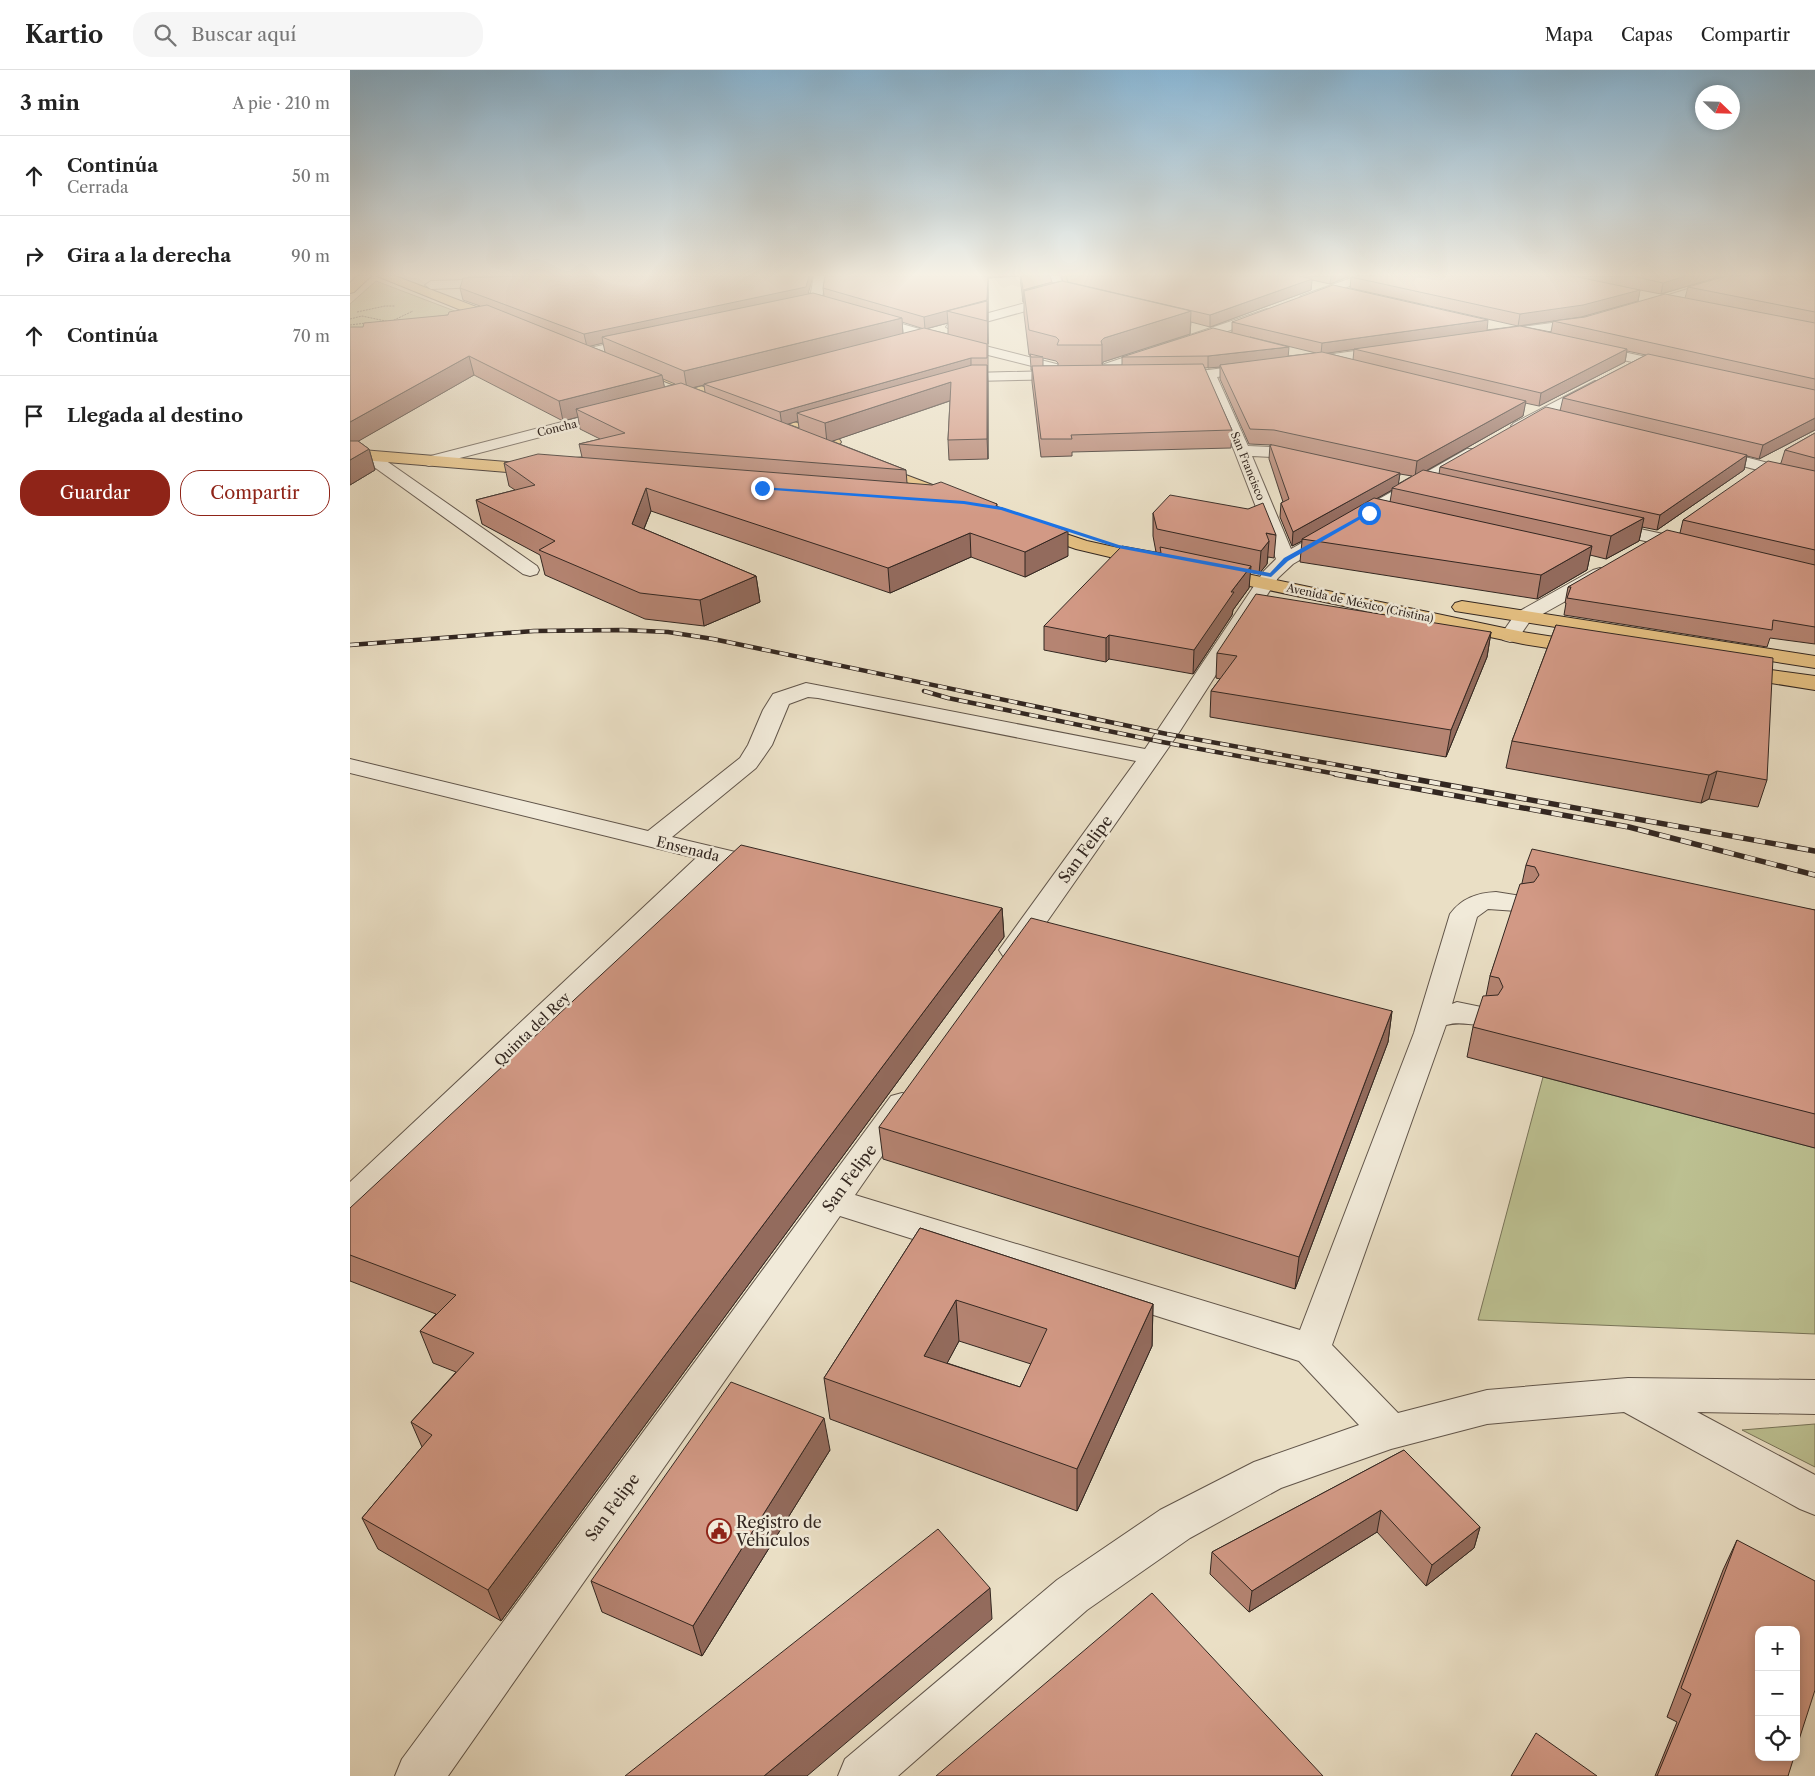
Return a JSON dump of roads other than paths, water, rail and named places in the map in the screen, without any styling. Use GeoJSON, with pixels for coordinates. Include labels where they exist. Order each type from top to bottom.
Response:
{"type":"FeatureCollection","features":[{"type":"Feature","properties":{"kind":"main road"},"geometry":{"type":"LineString","coordinates":[[602,356],[618,362]]}},
{"type":"Feature","properties":{"kind":"main road"},"geometry":{"type":"LineString","coordinates":[[852,455],[796,427],[703,391],[645,374],[680,397],[782,433],[852,455],[960,497],[906,499]]}},
{"type":"Feature","properties":{"kind":"main road"},"geometry":{"type":"LineString","coordinates":[[350,454],[561,471]]}},
{"type":"Feature","properties":{"kind":"main road"},"geometry":{"type":"LineString","coordinates":[[1019,519],[1082,545],[1168,560]]}},
{"type":"Feature","properties":{"kind":"main road","name":"Avenida de México (Cristina)"},"geometry":{"type":"LineString","coordinates":[[1197,566],[1274,572],[1523,618],[1815,662]]}},
{"type":"Feature","properties":{"kind":"main road","name":"Avenida de México (Cristina)"},"geometry":{"type":"LineString","coordinates":[[1274,572],[1510,636],[1601,650]]}},
{"type":"Feature","properties":{"kind":"main road"},"geometry":{"type":"LineString","coordinates":[[1718,668],[1815,683]]}},
{"type":"Feature","properties":{"kind":"street"},"geometry":{"type":"LineString","coordinates":[[1007,356],[1085,375],[1144,356]]}},
{"type":"Feature","properties":{"kind":"street"},"geometry":{"type":"LineString","coordinates":[[1321,360],[1350,356]]}},
{"type":"Feature","properties":{"kind":"street"},"geometry":{"type":"LineString","coordinates":[[1623,356],[1691,371]]}},
{"type":"Feature","properties":{"kind":"street"},"geometry":{"type":"LineString","coordinates":[[1293,358],[1321,360],[1360,369]]}},
{"type":"Feature","properties":{"kind":"street"},"geometry":{"type":"LineString","coordinates":[[1508,432],[1542,412],[1643,360]]}},
{"type":"Feature","properties":{"kind":"street"},"geometry":{"type":"LineString","coordinates":[[1161,374],[1208,374],[1274,366]]}},
{"type":"Feature","properties":{"kind":"street"},"geometry":{"type":"LineString","coordinates":[[935,388],[972,377],[1132,374]]}},
{"type":"Feature","properties":{"kind":"street","name":"San Francisco"},"geometry":{"type":"LineString","coordinates":[[1208,374],[1242,450],[1274,572]]}},
{"type":"Feature","properties":{"kind":"street"},"geometry":{"type":"LineString","coordinates":[[680,397],[722,386]]}},
{"type":"Feature","properties":{"kind":"street"},"geometry":{"type":"LineString","coordinates":[[1523,408],[1561,417]]}},
{"type":"Feature","properties":{"kind":"street","name":"Concha"},"geometry":{"type":"LineString","coordinates":[[429,460],[628,410]]}},
{"type":"Feature","properties":{"kind":"street"},"geometry":{"type":"LineString","coordinates":[[782,433],[815,422]]}},
{"type":"Feature","properties":{"kind":"street"},"geometry":{"type":"LineString","coordinates":[[1274,572],[1483,446]]}},
{"type":"Feature","properties":{"kind":"street"},"geometry":{"type":"LineString","coordinates":[[1242,450],[1272,452],[1320,463]]}},
{"type":"Feature","properties":{"kind":"street"},"geometry":{"type":"LineString","coordinates":[[1696,450],[1815,480]]}},
{"type":"Feature","properties":{"kind":"street"},"geometry":{"type":"LineString","coordinates":[[1747,477],[1785,453]]}},
{"type":"Feature","properties":{"kind":"street"},"geometry":{"type":"LineString","coordinates":[[369,456],[530,570]]}},
{"type":"Feature","properties":{"kind":"street"},"geometry":{"type":"LineString","coordinates":[[1387,479],[1435,490]]}},
{"type":"Feature","properties":{"kind":"street"},"geometry":{"type":"LineString","coordinates":[[1369,513],[1398,519]]}},
{"type":"Feature","properties":{"kind":"street"},"geometry":{"type":"LineString","coordinates":[[1591,523],[1708,550]]}},
{"type":"Feature","properties":{"kind":"street"},"geometry":{"type":"LineString","coordinates":[[1635,553],[1676,527]]}},
{"type":"Feature","properties":{"kind":"street"},"geometry":{"type":"LineString","coordinates":[[1510,636],[1523,618],[1615,566],[1582,561]]}},
{"type":"Feature","properties":{"kind":"street","name":"San Felipe"},"geometry":{"type":"LineString","coordinates":[[998,972],[1012,928],[1150,757],[1274,572]]}},
{"type":"Feature","properties":{"kind":"street"},"geometry":{"type":"LineString","coordinates":[[654,840],[748,763],[760,745],[781,698],[806,690],[1150,757]]}},
{"type":"Feature","properties":{"kind":"street","name":"Ensenada"},"geometry":{"type":"LineString","coordinates":[[350,766],[790,874]]}},
{"type":"Feature","properties":{"kind":"street","name":"Quinta del Rey"},"geometry":{"type":"LineString","coordinates":[[350,1202],[715,855]]}},
{"type":"Feature","properties":{"kind":"street"},"geometry":{"type":"LineString","coordinates":[[1312,1349],[1434,1019],[1464,914],[1481,901],[1496,900],[1517,903]]}},
{"type":"Feature","properties":{"kind":"street"},"geometry":{"type":"LineString","coordinates":[[1434,1019],[1457,1012],[1480,1016]]}},
{"type":"Feature","properties":{"kind":"street","name":"San Felipe"},"geometry":{"type":"LineString","coordinates":[[419,1776],[918,1082]]}},
{"type":"Feature","properties":{"kind":"street"},"geometry":{"type":"LineString","coordinates":[[832,1201],[1312,1349],[1391,1432]]}},
{"type":"Feature","properties":{"kind":"street"},"geometry":{"type":"LineString","coordinates":[[1628,1395],[1815,1496]]}},
{"type":"Feature","properties":{"kind":"street"},"geometry":{"type":"LineString","coordinates":[[862,1776],[1072,1595],[1175,1524],[1268,1475],[1391,1432],[1487,1407],[1628,1395],[1783,1395],[1815,1397]]}},
{"type":"Feature","properties":{"kind":"railway"},"geometry":{"type":"LineString","coordinates":[[350,645],[534,631],[622,630],[668,632],[713,639],[1167,734],[1393,775]]}},
{"type":"Feature","properties":{"kind":"railway"},"geometry":{"type":"LineString","coordinates":[[924,691],[948,698],[1162,742],[1342,775]]}},
{"type":"Feature","properties":{"kind":"railway"},"geometry":{"type":"LineString","coordinates":[[1335,774],[1629,827],[1815,875]]}},
{"type":"Feature","properties":{"kind":"railway"},"geometry":{"type":"LineString","coordinates":[[1386,774],[1815,851]]}},
{"type":"Feature","properties":{"kind":"place","name":"Registro de Vehículos"},"geometry":{"type":"Point","coordinates":[719,1531]}}]}
